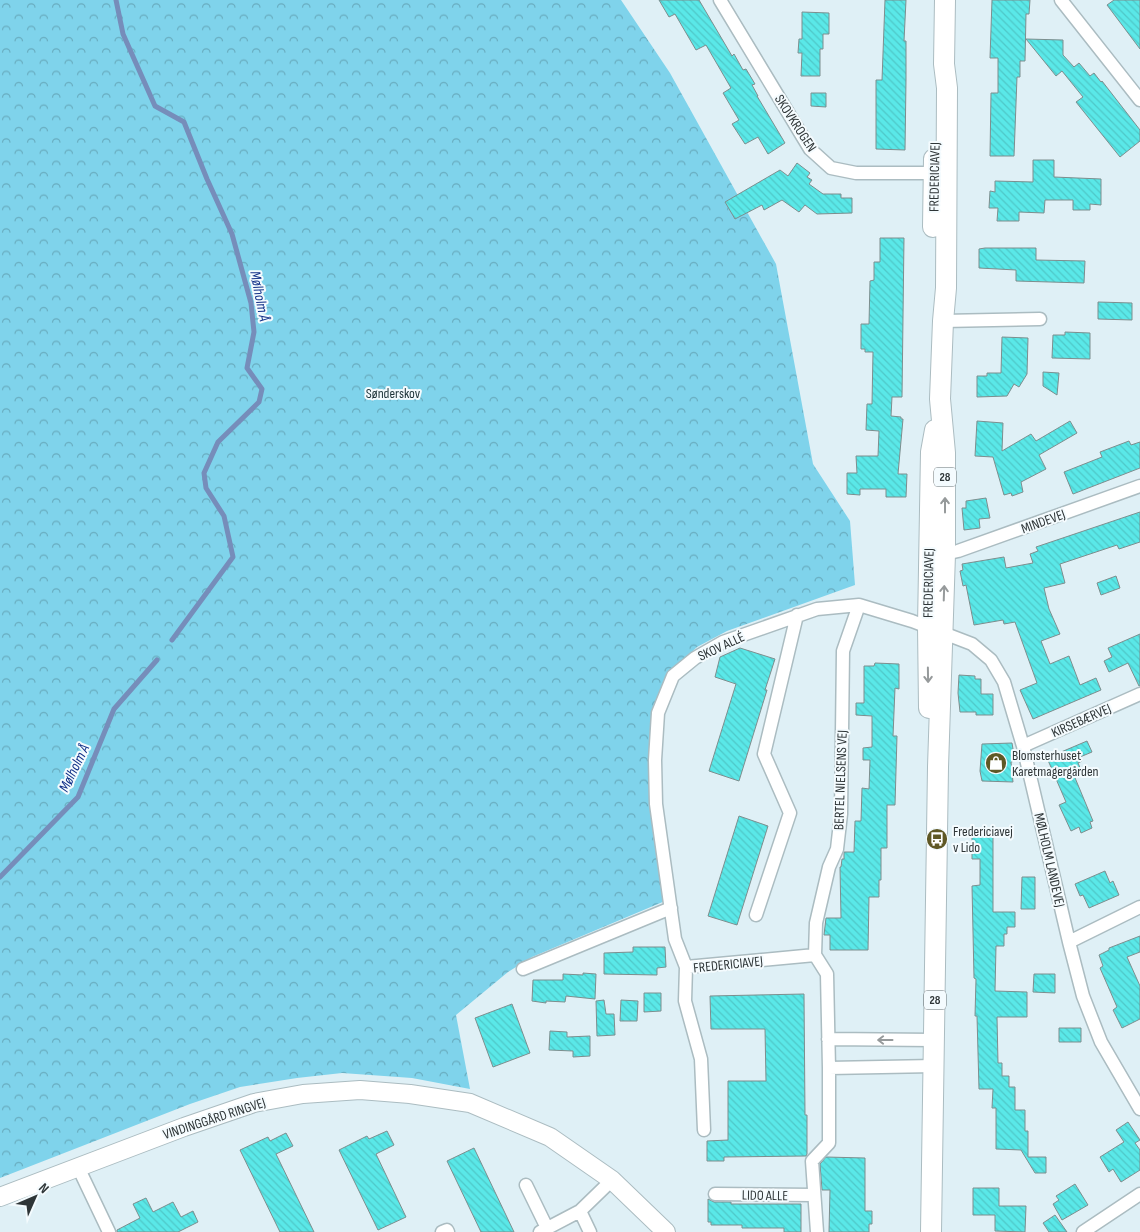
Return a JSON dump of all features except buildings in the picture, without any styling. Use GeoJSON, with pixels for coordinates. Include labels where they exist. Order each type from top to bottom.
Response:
{"type":"FeatureCollection","features":[{"type":"Feature","properties":{"kind":"main road","name":"FREDERICIAVEJ"},"geometry":{"type":"LineString","coordinates":[[935,629],[931,452],[940,399],[946,288],[940,173],[947,88],[944,64],[945,0]]}},
{"type":"Feature","properties":{"kind":"main road","name":"FREDERICIAVEJ"},"geometry":{"type":"LineString","coordinates":[[931,1232],[938,767],[929,712],[935,629],[945,554],[945,452],[940,399]]}},
{"type":"Feature","properties":{"kind":"street","name":"SKOVKROGEN"},"geometry":{"type":"LineString","coordinates":[[720,0],[810,149],[831,168],[856,173],[940,173]]}},
{"type":"Feature","properties":{"kind":"street"},"geometry":{"type":"LineString","coordinates":[[1061,0],[1140,100]]}},
{"type":"Feature","properties":{"kind":"street"},"geometry":{"type":"LineString","coordinates":[[943,321],[1040,319]]}},
{"type":"Feature","properties":{"kind":"street","name":"MINDEVEJ"},"geometry":{"type":"LineString","coordinates":[[945,554],[1140,486]]}},
{"type":"Feature","properties":{"kind":"street","name":"SKOV ALLÉ"},"geometry":{"type":"LineString","coordinates":[[686,967],[675,939],[656,804],[655,760],[658,713],[673,676],[695,658],[723,642],[817,609],[859,605],[935,629]]}},
{"type":"Feature","properties":{"kind":"street","name":"BERTEL NIELSENS VEJ"},"geometry":{"type":"LineString","coordinates":[[815,955],[816,923],[829,867],[837,849],[841,814],[843,651],[859,605]]}},
{"type":"Feature","properties":{"kind":"street"},"geometry":{"type":"LineString","coordinates":[[756,915],[790,812],[764,754],[797,615]]}},
{"type":"Feature","properties":{"kind":"street","name":"MØLHOLM LANDEVEJ"},"geometry":{"type":"LineString","coordinates":[[935,629],[972,644],[991,660],[1004,682],[1022,746],[1069,942],[1084,996],[1101,1042],[1139,1106]]}},
{"type":"Feature","properties":{"kind":"street","name":"KIRSEBÆRVEJ"},"geometry":{"type":"LineString","coordinates":[[1022,746],[1140,694]]}},
{"type":"Feature","properties":{"kind":"street"},"geometry":{"type":"LineString","coordinates":[[1069,942],[1140,907]]}},
{"type":"Feature","properties":{"kind":"street"},"geometry":{"type":"LineString","coordinates":[[523,969],[671,908]]}},
{"type":"Feature","properties":{"kind":"street"},"geometry":{"type":"LineString","coordinates":[[815,955],[827,974],[829,1068],[828,1143],[812,1161],[817,1232]]}},
{"type":"Feature","properties":{"kind":"street","name":"FREDERICIAVEJ"},"geometry":{"type":"LineString","coordinates":[[704,1130],[701,1059],[685,1001],[686,967],[815,955]]}},
{"type":"Feature","properties":{"kind":"street"},"geometry":{"type":"LineString","coordinates":[[828,1039],[934,1040]]}},
{"type":"Feature","properties":{"kind":"street"},"geometry":{"type":"LineString","coordinates":[[829,1068],[934,1066]]}},
{"type":"Feature","properties":{"kind":"street","name":"VINDINGGÅRD RINGVEJ"},"geometry":{"type":"LineString","coordinates":[[0,1197],[184,1127],[254,1103],[303,1094],[360,1090],[410,1094],[470,1104],[550,1137],[612,1180],[666,1232]]}},
{"type":"Feature","properties":{"kind":"street"},"geometry":{"type":"LineString","coordinates":[[78,1167],[109,1232]]}},
{"type":"Feature","properties":{"kind":"street"},"geometry":{"type":"LineString","coordinates":[[526,1185],[543,1230],[580,1211],[612,1180]]}},
{"type":"Feature","properties":{"kind":"street","name":"LIDO ALLE"},"geometry":{"type":"LineString","coordinates":[[715,1194],[814,1195]]}},
{"type":"Feature","properties":{"kind":"street"},"geometry":{"type":"LineString","coordinates":[[1083,1232],[1140,1194]]}},
{"type":"Feature","properties":{"kind":"street"},"geometry":{"type":"LineString","coordinates":[[580,1211],[590,1232]]}},
{"type":"Feature","properties":{"kind":"street"},"geometry":{"type":"LineString","coordinates":[[442,1232],[447,1230],[448,1232]]}},
{"type":"Feature","properties":{"kind":"green space","name":"Sønderskov"},"geometry":{"type":"Polygon","coordinates":[[[0,0],[621,0],[670,73],[776,264],[813,464],[850,521],[855,585],[727,631],[697,647],[668,675],[652,723],[665,901],[532,957],[508,972],[456,1015],[470,1089],[412,1078],[342,1073],[240,1087],[190,1104],[0,1178],[0,0]]]}},
{"type":"Feature","properties":{"kind":"waterway","name":"Mølholm Å"},"geometry":{"type":"LineString","coordinates":[[116,0],[123,34],[155,106],[184,122],[232,234],[251,303],[254,332],[247,368],[262,389],[259,402],[218,442],[204,473],[206,488],[224,516],[233,557],[172,640]]}},
{"type":"Feature","properties":{"kind":"waterway","name":"Mølholm Å"},"geometry":{"type":"LineString","coordinates":[[0,877],[78,797],[114,709],[157,660]]}},
{"type":"Feature","properties":{"kind":"place","name":"Blomsterhuset Karetmagergården"},"geometry":{"type":"Point","coordinates":[996,763]}},
{"type":"Feature","properties":{"kind":"place","name":"Fredericiavej v Lido"},"geometry":{"type":"Point","coordinates":[937,839]}}]}
